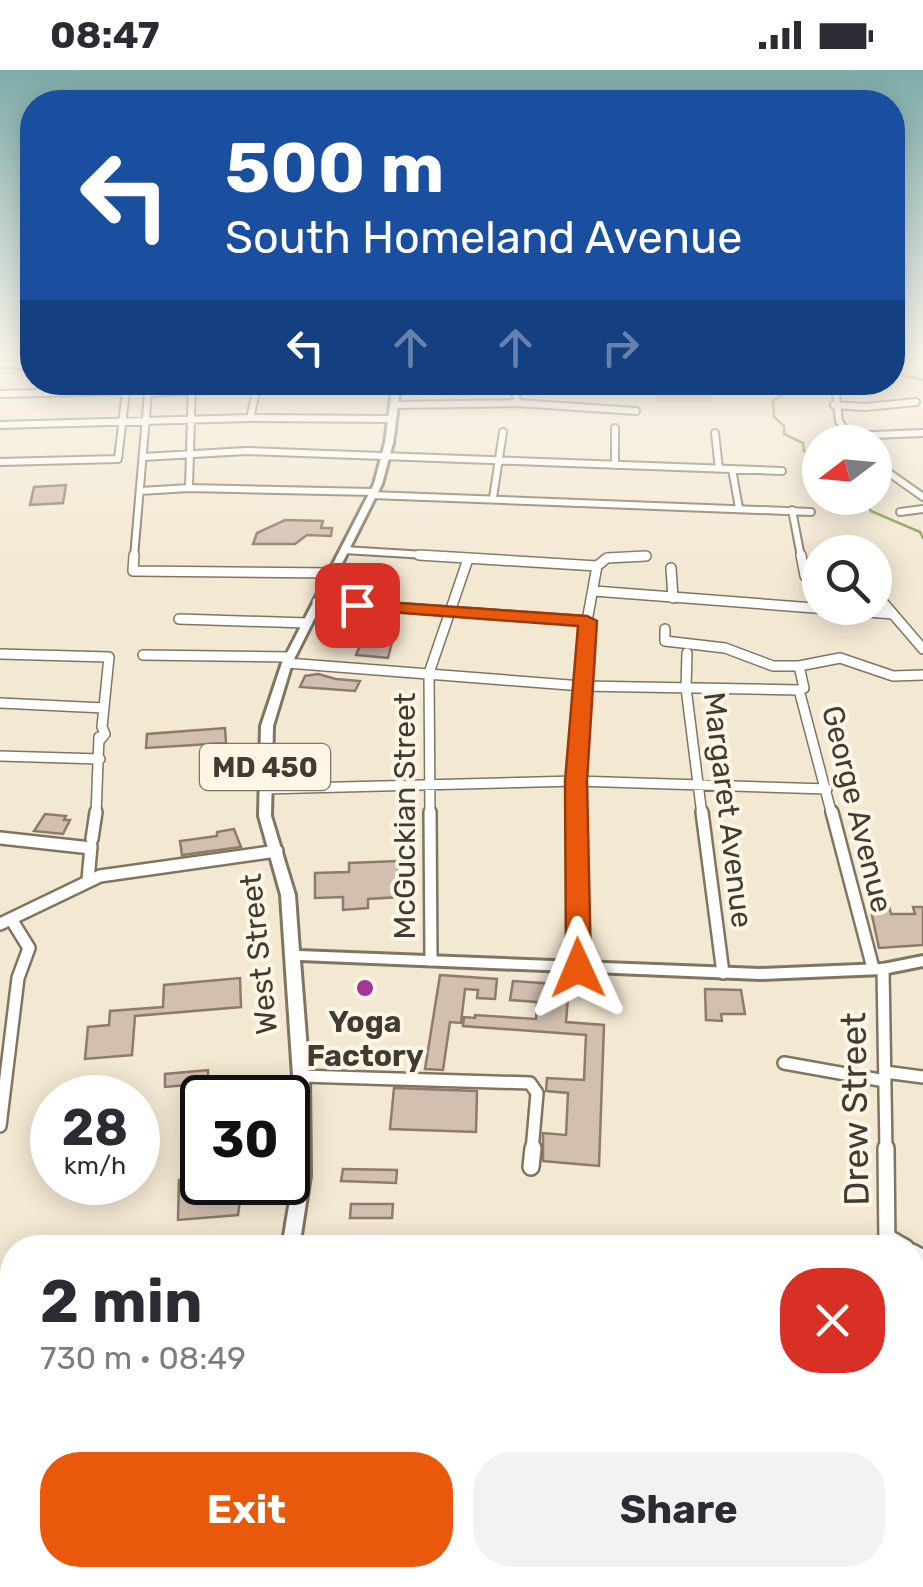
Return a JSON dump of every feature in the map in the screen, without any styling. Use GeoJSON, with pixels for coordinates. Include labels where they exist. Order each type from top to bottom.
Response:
{"type":"FeatureCollection","features":[{"type":"Feature","properties":{"kind":"main road","name":"West Street"},"geometry":{"type":"LineString","coordinates":[[301,1075],[288,896],[265,816],[268,726],[288,660],[373,493],[390,429]]}},
{"type":"Feature","properties":{"kind":"main road"},"geometry":{"type":"LineString","coordinates":[[293,955],[723,973],[812,973],[923,961]]}},
{"type":"Feature","properties":{"kind":"main road","name":"West Street"},"geometry":{"type":"LineString","coordinates":[[292,1235],[297,1205]]}},
{"type":"Feature","properties":{"kind":"street"},"geometry":{"type":"LineString","coordinates":[[0,462],[118,459],[121,429]]}},
{"type":"Feature","properties":{"kind":"street"},"geometry":{"type":"LineString","coordinates":[[145,429],[133,571],[332,573]]}},
{"type":"Feature","properties":{"kind":"street"},"geometry":{"type":"LineString","coordinates":[[190,488],[191,429]]}},
{"type":"Feature","properties":{"kind":"street"},"geometry":{"type":"LineString","coordinates":[[614,465],[615,429]]}},
{"type":"Feature","properties":{"kind":"street"},"geometry":{"type":"LineString","coordinates":[[493,498],[502,432]]}},
{"type":"Feature","properties":{"kind":"street"},"geometry":{"type":"LineString","coordinates":[[715,433],[719,469]]}},
{"type":"Feature","properties":{"kind":"street"},"geometry":{"type":"LineString","coordinates":[[892,436],[923,433]]}},
{"type":"Feature","properties":{"kind":"street"},"geometry":{"type":"LineString","coordinates":[[143,457],[246,452],[782,471]]}},
{"type":"Feature","properties":{"kind":"street"},"geometry":{"type":"LineString","coordinates":[[732,470],[738,508]]}},
{"type":"Feature","properties":{"kind":"street"},"geometry":{"type":"LineString","coordinates":[[892,475],[923,498]]}},
{"type":"Feature","properties":{"kind":"street"},"geometry":{"type":"LineString","coordinates":[[140,491],[190,488],[373,493],[802,511]]}},
{"type":"Feature","properties":{"kind":"street"},"geometry":{"type":"LineString","coordinates":[[900,512],[923,509]]}},
{"type":"Feature","properties":{"kind":"street"},"geometry":{"type":"LineString","coordinates":[[792,510],[802,561]]}},
{"type":"Feature","properties":{"kind":"street"},"geometry":{"type":"LineString","coordinates":[[344,550],[596,566],[606,558],[646,556]]}},
{"type":"Feature","properties":{"kind":"street","name":"McGuckian Street"},"geometry":{"type":"LineString","coordinates":[[431,960],[429,673],[468,559]]}},
{"type":"Feature","properties":{"kind":"street"},"geometry":{"type":"LineString","coordinates":[[578,968],[576,781],[587,621],[596,566]]}},
{"type":"Feature","properties":{"kind":"street"},"geometry":{"type":"LineString","coordinates":[[672,568],[673,598]]}},
{"type":"Feature","properties":{"kind":"street"},"geometry":{"type":"LineString","coordinates":[[594,591],[893,614],[923,649]]}},
{"type":"Feature","properties":{"kind":"street"},"geometry":{"type":"LineString","coordinates":[[317,602],[587,621]]}},
{"type":"Feature","properties":{"kind":"street"},"geometry":{"type":"LineString","coordinates":[[179,620],[307,622]]}},
{"type":"Feature","properties":{"kind":"street"},"geometry":{"type":"LineString","coordinates":[[665,628],[665,641],[724,648],[764,664],[799,666],[840,658],[893,676],[923,675]]}},
{"type":"Feature","properties":{"kind":"street","name":"Margaret Avenue"},"geometry":{"type":"LineString","coordinates":[[687,652],[686,688],[723,973]]}},
{"type":"Feature","properties":{"kind":"street"},"geometry":{"type":"LineString","coordinates":[[0,654],[109,657],[102,726],[105,734],[100,740],[88,880]]}},
{"type":"Feature","properties":{"kind":"street"},"geometry":{"type":"LineString","coordinates":[[143,655],[288,660],[582,686],[798,690]]}},
{"type":"Feature","properties":{"kind":"street"},"geometry":{"type":"LineString","coordinates":[[785,666],[790,686],[798,690]]}},
{"type":"Feature","properties":{"kind":"street","name":"George Avenue"},"geometry":{"type":"LineString","coordinates":[[799,666],[804,688],[798,690],[878,968]]}},
{"type":"Feature","properties":{"kind":"street"},"geometry":{"type":"LineString","coordinates":[[0,702],[104,708]]}},
{"type":"Feature","properties":{"kind":"street"},"geometry":{"type":"LineString","coordinates":[[0,756],[100,759]]}},
{"type":"Feature","properties":{"kind":"street"},"geometry":{"type":"LineString","coordinates":[[264,789],[576,781],[826,789]]}},
{"type":"Feature","properties":{"kind":"street"},"geometry":{"type":"LineString","coordinates":[[0,838],[91,843]]}},
{"type":"Feature","properties":{"kind":"street"},"geometry":{"type":"LineString","coordinates":[[0,849],[14,840]]}},
{"type":"Feature","properties":{"kind":"street"},"geometry":{"type":"LineString","coordinates":[[0,1126],[15,1000],[29,948],[5,922],[88,880],[277,852]]}},
{"type":"Feature","properties":{"kind":"street","name":"Drew Street"},"geometry":{"type":"LineString","coordinates":[[878,968],[885,1076],[887,1235]]}},
{"type":"Feature","properties":{"kind":"street"},"geometry":{"type":"LineString","coordinates":[[0,1002],[15,1000]]}},
{"type":"Feature","properties":{"kind":"street"},"geometry":{"type":"LineString","coordinates":[[784,1064],[923,1078]]}},
{"type":"Feature","properties":{"kind":"street"},"geometry":{"type":"LineString","coordinates":[[310,1076],[530,1083],[537,1092],[531,1167]]}},
{"type":"Feature","properties":{"kind":"building"},"geometry":{"type":"Polygon","coordinates":[[[66,485],[63,503],[30,505],[34,487],[66,485]]]}},
{"type":"Feature","properties":{"kind":"building"},"geometry":{"type":"Polygon","coordinates":[[[285,520],[323,521],[321,528],[332,528],[331,536],[307,535],[295,544],[253,544],[257,533],[285,520]]]}},
{"type":"Feature","properties":{"kind":"building"},"geometry":{"type":"Polygon","coordinates":[[[366,632],[394,634],[388,658],[356,655],[366,632]]]}},
{"type":"Feature","properties":{"kind":"building"},"geometry":{"type":"Polygon","coordinates":[[[318,674],[360,681],[355,691],[300,687],[305,676],[318,674]]]}},
{"type":"Feature","properties":{"kind":"building"},"geometry":{"type":"Polygon","coordinates":[[[225,728],[226,743],[146,748],[147,734],[225,728]]]}},
{"type":"Feature","properties":{"kind":"building"},"geometry":{"type":"Polygon","coordinates":[[[45,814],[70,820],[63,834],[34,831],[45,814]]]}},
{"type":"Feature","properties":{"kind":"building"},"geometry":{"type":"Polygon","coordinates":[[[234,829],[241,847],[182,855],[180,841],[217,836],[217,832],[234,829]]]}},
{"type":"Feature","properties":{"kind":"building"},"geometry":{"type":"Polygon","coordinates":[[[397,861],[400,897],[368,899],[368,908],[343,910],[343,897],[315,898],[315,873],[349,872],[349,863],[397,861]]]}},
{"type":"Feature","properties":{"kind":"building"},"geometry":{"type":"Polygon","coordinates":[[[870,906],[889,906],[891,914],[915,914],[913,907],[923,907],[923,945],[879,948],[870,906]]]}},
{"type":"Feature","properties":{"kind":"building"},"geometry":{"type":"Polygon","coordinates":[[[440,975],[497,979],[495,999],[477,998],[478,990],[465,989],[461,1023],[450,1022],[443,1070],[425,1069],[440,975]]]}},
{"type":"Feature","properties":{"kind":"building"},"geometry":{"type":"Polygon","coordinates":[[[240,978],[241,1007],[135,1016],[132,1055],[85,1059],[88,1027],[109,1025],[110,1011],[163,1007],[164,985],[240,978]]]}},
{"type":"Feature","properties":{"kind":"building"},"geometry":{"type":"Polygon","coordinates":[[[513,981],[569,985],[566,1022],[604,1025],[599,1166],[543,1161],[543,1133],[566,1135],[568,1093],[546,1091],[547,1078],[584,1080],[586,1035],[463,1026],[464,1017],[475,1015],[536,1019],[537,1002],[510,1000],[513,981]]]}},
{"type":"Feature","properties":{"kind":"building"},"geometry":{"type":"Polygon","coordinates":[[[705,989],[741,990],[745,1014],[721,1014],[722,1021],[706,1020],[705,989]]]}},
{"type":"Feature","properties":{"kind":"building"},"geometry":{"type":"Polygon","coordinates":[[[208,1070],[208,1075],[180,1075],[180,1086],[165,1087],[165,1074],[208,1070]]]}},
{"type":"Feature","properties":{"kind":"building"},"geometry":{"type":"Polygon","coordinates":[[[394,1088],[477,1091],[476,1132],[390,1129],[394,1088]]]}},
{"type":"Feature","properties":{"kind":"building"},"geometry":{"type":"Polygon","coordinates":[[[343,1169],[397,1170],[396,1183],[341,1181],[343,1169]]]}},
{"type":"Feature","properties":{"kind":"building"},"geometry":{"type":"Polygon","coordinates":[[[179,1180],[180,1205],[239,1205],[238,1215],[178,1220],[179,1180]]]}},
{"type":"Feature","properties":{"kind":"building"},"geometry":{"type":"Polygon","coordinates":[[[351,1204],[393,1204],[392,1218],[350,1218],[351,1204]]]}},
{"type":"Feature","properties":{"kind":"waterway"},"geometry":{"type":"LineString","coordinates":[[784,429],[784,434],[802,443]]}},
{"type":"Feature","properties":{"kind":"waterway"},"geometry":{"type":"LineString","coordinates":[[880,515],[920,532],[923,538]]}},
{"type":"Feature","properties":{"kind":"place","name":"Yoga Factory"},"geometry":{"type":"Point","coordinates":[365,988]}},
{"type":"Feature","properties":{"kind":"route"},"geometry":{"type":"LineString","coordinates":[[357,605],[587,621],[576,781],[578,968]]}}]}
